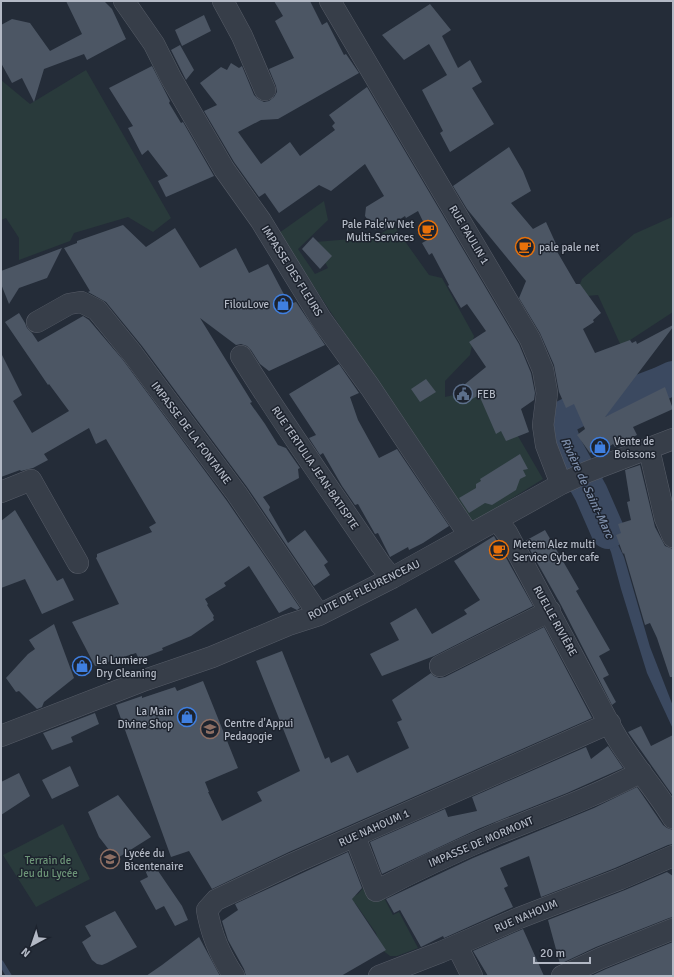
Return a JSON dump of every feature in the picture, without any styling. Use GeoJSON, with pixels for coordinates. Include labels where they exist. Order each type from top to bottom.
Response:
{"type":"FeatureCollection","features":[{"type":"Feature","properties":{"kind":"street","name":"IMPASSE DES FLEURS"},"geometry":{"type":"LineString","coordinates":[[124,1],[154,44],[171,78],[224,169],[261,221],[321,319],[370,387],[469,535]]}},
{"type":"Feature","properties":{"kind":"street"},"geometry":{"type":"LineString","coordinates":[[223,1],[242,36],[265,90]]}},
{"type":"Feature","properties":{"kind":"street","name":"RUE PAULIN 1"},"geometry":{"type":"LineString","coordinates":[[330,1],[530,339],[543,370],[547,393],[543,425],[546,445],[574,478]]}},
{"type":"Feature","properties":{"kind":"street","name":"IMPASSE DE LA FONTAINE"},"geometry":{"type":"LineString","coordinates":[[37,322],[68,304],[81,302],[97,310],[132,353],[237,494],[319,615]]}},
{"type":"Feature","properties":{"kind":"street","name":"RUE TERTULIA JEAN-BATISPTE"},"geometry":{"type":"LineString","coordinates":[[241,356],[271,404],[291,431],[381,565],[392,578]]}},
{"type":"Feature","properties":{"kind":"street","name":"ROUTE DE FLEURENCEAU"},"geometry":{"type":"LineString","coordinates":[[1,736],[145,680],[212,657],[288,625],[319,615],[392,578],[574,478],[673,439]]}},
{"type":"Feature","properties":{"kind":"street"},"geometry":{"type":"LineString","coordinates":[[649,449],[665,518],[673,537]]}},
{"type":"Feature","properties":{"kind":"street"},"geometry":{"type":"LineString","coordinates":[[1,492],[31,480],[78,563]]}},
{"type":"Feature","properties":{"kind":"street","name":"RUELLE RIVIÈRE"},"geometry":{"type":"LineString","coordinates":[[497,520],[507,533],[550,611],[613,731],[663,801],[673,818]]}},
{"type":"Feature","properties":{"kind":"street"},"geometry":{"type":"LineString","coordinates":[[440,666],[550,611]]}},
{"type":"Feature","properties":{"kind":"street","name":"RUE NAHOUM 1"},"geometry":{"type":"LineString","coordinates":[[234,976],[223,959],[209,923],[208,910],[216,900],[273,873],[610,723]]}},
{"type":"Feature","properties":{"kind":"street","name":"IMPASSE DE MORMONT"},"geometry":{"type":"LineString","coordinates":[[355,837],[376,891],[419,868],[571,805],[641,772]]}},
{"type":"Feature","properties":{"kind":"street","name":"RUE NAHOUM"},"geometry":{"type":"LineString","coordinates":[[379,976],[457,946],[673,856]]}},
{"type":"Feature","properties":{"kind":"street"},"geometry":{"type":"LineString","coordinates":[[562,976],[601,958],[673,929]]}},
{"type":"Feature","properties":{"kind":"street"},"geometry":{"type":"LineString","coordinates":[[457,946],[472,976]]}},
{"type":"Feature","properties":{"kind":"green space"},"geometry":{"type":"Polygon","coordinates":[[[86,70],[171,218],[153,232],[128,217],[74,233],[70,241],[19,260],[19,238],[6,218],[1,220],[1,80],[30,104],[86,70]]]}},
{"type":"Feature","properties":{"kind":"green space"},"geometry":{"type":"Polygon","coordinates":[[[324,201],[328,220],[298,249],[315,274],[328,268],[315,242],[375,237],[394,226],[429,275],[442,278],[474,336],[470,355],[445,381],[445,397],[479,389],[491,390],[543,479],[472,523],[419,447],[279,233],[324,201]]]}},
{"type":"Feature","properties":{"kind":"green space"},"geometry":{"type":"Polygon","coordinates":[[[672,217],[673,312],[621,346],[598,295],[575,297],[582,279],[634,234],[672,217]]]}},
{"type":"Feature","properties":{"kind":"green space","name":"Terrain de Jeu du Lycée"},"geometry":{"type":"Polygon","coordinates":[[[63,824],[90,879],[36,907],[3,855],[63,824]]]}},
{"type":"Feature","properties":{"kind":"green space"},"geometry":{"type":"Polygon","coordinates":[[[365,886],[381,892],[393,915],[399,912],[418,948],[397,956],[390,956],[381,949],[376,933],[355,903],[351,906],[349,899],[358,894],[365,886]]]}},
{"type":"Feature","properties":{"kind":"water"},"geometry":{"type":"Polygon","coordinates":[[[594,487],[606,520],[624,557],[650,647],[673,706],[673,729],[647,673],[611,552],[585,493],[594,487]]]}},
{"type":"Feature","properties":{"kind":"building"},"geometry":{"type":"Polygon","coordinates":[[[66,1],[104,1],[112,9],[126,39],[87,60],[84,54],[44,69],[34,102],[22,78],[12,83],[1,63],[1,25],[12,19],[30,23],[50,51],[82,34],[66,1]]]}},
{"type":"Feature","properties":{"kind":"building"},"geometry":{"type":"Polygon","coordinates":[[[274,1],[310,1],[322,25],[327,22],[344,55],[346,54],[359,73],[278,119],[261,120],[238,132],[261,164],[290,142],[300,156],[335,130],[332,126],[335,123],[329,115],[367,87],[519,344],[531,373],[535,393],[534,400],[521,409],[529,432],[506,441],[501,431],[496,434],[479,395],[467,402],[459,389],[486,367],[469,342],[486,331],[467,304],[461,308],[448,286],[449,285],[432,253],[429,255],[422,243],[431,238],[418,211],[406,218],[405,216],[383,230],[380,226],[375,230],[365,216],[366,207],[384,196],[365,164],[331,191],[319,185],[279,213],[265,193],[259,197],[234,162],[204,111],[217,105],[200,83],[221,67],[227,70],[231,63],[239,68],[242,66],[254,95],[258,99],[264,102],[269,101],[274,97],[277,92],[276,86],[269,69],[294,58],[275,21],[283,16],[274,1]]]}},
{"type":"Feature","properties":{"kind":"building"},"geometry":{"type":"Polygon","coordinates":[[[430,4],[451,30],[442,36],[458,68],[470,60],[482,82],[472,88],[494,124],[450,152],[440,133],[443,131],[422,90],[447,75],[429,44],[404,60],[382,35],[430,4]]]}},
{"type":"Feature","properties":{"kind":"building"},"geometry":{"type":"Polygon","coordinates":[[[204,15],[211,31],[182,46],[175,30],[204,15]]]}},
{"type":"Feature","properties":{"kind":"building"},"geometry":{"type":"Polygon","coordinates":[[[180,45],[194,70],[186,80],[171,50],[180,45]]]}},
{"type":"Feature","properties":{"kind":"building"},"geometry":{"type":"Polygon","coordinates":[[[152,66],[170,101],[169,103],[181,123],[183,122],[214,176],[166,197],[158,181],[168,176],[148,150],[142,155],[128,128],[133,126],[109,88],[152,66]]]}},
{"type":"Feature","properties":{"kind":"building"},"geometry":{"type":"Polygon","coordinates":[[[509,147],[523,171],[531,191],[511,203],[533,229],[546,222],[557,246],[555,248],[576,284],[580,284],[601,313],[593,320],[594,322],[583,329],[595,353],[630,340],[632,343],[636,341],[637,344],[673,325],[605,417],[665,387],[673,409],[633,427],[637,435],[615,447],[613,444],[598,454],[595,450],[590,453],[577,435],[585,429],[574,404],[566,408],[559,392],[554,365],[540,333],[519,298],[526,281],[467,209],[453,186],[509,147]]]}},
{"type":"Feature","properties":{"kind":"building"},"geometry":{"type":"Polygon","coordinates":[[[123,225],[146,247],[175,228],[200,268],[236,248],[249,273],[268,264],[289,304],[296,302],[325,345],[269,371],[260,364],[247,346],[241,344],[236,345],[200,318],[252,402],[250,403],[278,445],[286,448],[300,468],[298,469],[299,478],[263,497],[270,507],[269,510],[288,543],[305,530],[328,562],[324,565],[330,575],[314,586],[247,487],[142,346],[106,302],[88,292],[90,291],[64,248],[77,243],[77,241],[123,225]]]}},
{"type":"Feature","properties":{"kind":"building"},"geometry":{"type":"Polygon","coordinates":[[[313,237],[332,256],[320,269],[302,249],[313,237]]]}},
{"type":"Feature","properties":{"kind":"building"},"geometry":{"type":"Polygon","coordinates":[[[62,248],[47,278],[19,288],[9,304],[1,284],[1,271],[62,248]]]}},
{"type":"Feature","properties":{"kind":"building"},"geometry":{"type":"Polygon","coordinates":[[[19,313],[27,328],[38,342],[83,316],[89,320],[123,360],[227,501],[300,608],[297,610],[291,607],[279,613],[249,566],[224,583],[226,586],[205,599],[214,616],[214,620],[191,636],[162,648],[163,650],[139,659],[136,653],[95,666],[72,622],[119,604],[96,558],[97,554],[152,532],[149,527],[156,523],[106,439],[96,444],[89,428],[44,454],[48,460],[33,468],[20,470],[1,477],[1,353],[22,395],[13,401],[32,433],[69,411],[49,384],[48,385],[5,322],[19,313]]]}},
{"type":"Feature","properties":{"kind":"building"},"geometry":{"type":"Polygon","coordinates":[[[339,364],[359,393],[350,397],[358,420],[379,458],[397,449],[449,526],[423,543],[409,550],[408,547],[390,557],[378,533],[375,534],[358,504],[355,505],[323,453],[320,455],[309,438],[316,435],[289,394],[339,364]]]}},
{"type":"Feature","properties":{"kind":"building"},"geometry":{"type":"Polygon","coordinates":[[[426,379],[436,392],[420,402],[411,389],[426,379]]]}},
{"type":"Feature","properties":{"kind":"building"},"geometry":{"type":"Polygon","coordinates":[[[520,454],[528,469],[523,470],[526,476],[520,479],[516,490],[492,505],[485,503],[469,513],[459,498],[476,488],[476,484],[481,481],[480,479],[520,454]]]}},
{"type":"Feature","properties":{"kind":"building"},"geometry":{"type":"Polygon","coordinates":[[[640,465],[655,527],[665,546],[673,549],[673,677],[670,677],[657,638],[650,623],[645,625],[624,553],[623,554],[616,535],[621,533],[618,524],[631,520],[627,502],[630,501],[625,470],[640,465]]]}},
{"type":"Feature","properties":{"kind":"building"},"geometry":{"type":"Polygon","coordinates":[[[15,510],[57,581],[63,578],[74,600],[42,614],[25,579],[1,588],[1,521],[15,510]]]}},
{"type":"Feature","properties":{"kind":"building"},"geometry":{"type":"Polygon","coordinates":[[[545,530],[579,589],[576,591],[610,650],[599,656],[609,675],[603,678],[616,702],[612,705],[561,605],[525,541],[545,530]]]}},
{"type":"Feature","properties":{"kind":"building"},"geometry":{"type":"Polygon","coordinates":[[[494,536],[533,606],[434,656],[382,676],[370,654],[399,640],[390,623],[416,608],[432,634],[467,614],[464,610],[480,600],[454,561],[494,536]]]}},
{"type":"Feature","properties":{"kind":"building"},"geometry":{"type":"Polygon","coordinates":[[[54,624],[74,678],[44,702],[42,707],[37,709],[19,691],[16,692],[6,678],[28,654],[35,649],[29,640],[54,624]]]}},
{"type":"Feature","properties":{"kind":"building"},"geometry":{"type":"Polygon","coordinates":[[[544,627],[592,718],[289,852],[212,889],[189,851],[171,857],[116,705],[175,687],[177,691],[203,681],[238,768],[205,782],[208,792],[222,821],[262,801],[257,792],[300,771],[256,661],[282,651],[325,759],[329,757],[331,763],[348,755],[357,773],[409,748],[397,722],[402,720],[392,700],[431,673],[439,678],[445,677],[544,627]]]}},
{"type":"Feature","properties":{"kind":"building"},"geometry":{"type":"Polygon","coordinates":[[[95,713],[99,724],[71,737],[73,742],[52,750],[43,733],[95,713]]]}},
{"type":"Feature","properties":{"kind":"building"},"geometry":{"type":"Polygon","coordinates":[[[641,726],[651,746],[673,735],[673,796],[628,732],[641,726]]]}},
{"type":"Feature","properties":{"kind":"building"},"geometry":{"type":"Polygon","coordinates":[[[608,746],[623,768],[567,793],[478,829],[382,874],[370,842],[445,809],[448,817],[477,811],[472,797],[586,747],[591,759],[608,746]]]}},
{"type":"Feature","properties":{"kind":"building"},"geometry":{"type":"Polygon","coordinates":[[[70,766],[79,786],[52,799],[42,780],[70,766]]]}},
{"type":"Feature","properties":{"kind":"building"},"geometry":{"type":"Polygon","coordinates":[[[19,773],[30,796],[1,815],[1,782],[19,773]]]}},
{"type":"Feature","properties":{"kind":"building"},"geometry":{"type":"Polygon","coordinates":[[[637,787],[663,825],[673,830],[673,844],[541,897],[529,856],[500,868],[508,886],[504,888],[513,907],[444,938],[443,936],[421,947],[400,910],[394,913],[386,899],[473,858],[594,808],[637,787]]]}},
{"type":"Feature","properties":{"kind":"building"},"geometry":{"type":"Polygon","coordinates":[[[118,795],[151,837],[116,859],[99,837],[88,812],[118,795]]]}},
{"type":"Feature","properties":{"kind":"building"},"geometry":{"type":"Polygon","coordinates":[[[348,852],[362,888],[352,899],[386,950],[341,976],[246,976],[244,969],[228,940],[222,921],[238,910],[235,904],[348,852]]]}},
{"type":"Feature","properties":{"kind":"building"},"geometry":{"type":"Polygon","coordinates":[[[154,865],[182,906],[188,920],[175,926],[164,906],[156,910],[140,881],[148,877],[145,870],[154,865]]]}},
{"type":"Feature","properties":{"kind":"building"},"geometry":{"type":"Polygon","coordinates":[[[667,872],[673,876],[673,917],[596,947],[560,964],[548,920],[667,872]]]}},
{"type":"Feature","properties":{"kind":"building"},"geometry":{"type":"Polygon","coordinates":[[[115,911],[137,947],[107,963],[102,965],[97,964],[92,960],[82,942],[91,936],[85,926],[115,911]]]}},
{"type":"Feature","properties":{"kind":"building"},"geometry":{"type":"Polygon","coordinates":[[[523,929],[544,976],[488,976],[473,951],[523,929]]]}},
{"type":"Feature","properties":{"kind":"building"},"geometry":{"type":"Polygon","coordinates":[[[199,937],[220,976],[146,976],[162,965],[199,937]]]}},
{"type":"Feature","properties":{"kind":"building"},"geometry":{"type":"Polygon","coordinates":[[[673,942],[673,976],[591,976],[606,969],[673,942]]]}},
{"type":"Feature","properties":{"kind":"waterway","name":"Rivière de Saint-Marc"},"geometry":{"type":"LineString","coordinates":[[608,532],[591,493],[566,448],[558,426],[562,418],[582,408],[622,392],[639,392],[673,378]]}},
{"type":"Feature","properties":{"kind":"waterway"},"geometry":{"type":"LineString","coordinates":[[592,494],[600,477]]}},
{"type":"Feature","properties":{"kind":"waterway"},"geometry":{"type":"LineString","coordinates":[[1,963],[9,976]]}},
{"type":"Feature","properties":{"kind":"place","name":"Pale Pale'w Net Multi-Services"},"geometry":{"type":"Point","coordinates":[428,230]}},
{"type":"Feature","properties":{"kind":"place","name":"pale pale net"},"geometry":{"type":"Point","coordinates":[525,247]}},
{"type":"Feature","properties":{"kind":"place","name":"FilouLove"},"geometry":{"type":"Point","coordinates":[283,304]}},
{"type":"Feature","properties":{"kind":"place","name":"FEB"},"geometry":{"type":"Point","coordinates":[463,394]}},
{"type":"Feature","properties":{"kind":"place","name":"Vente de Boissons"},"geometry":{"type":"Point","coordinates":[600,447]}},
{"type":"Feature","properties":{"kind":"place","name":"Metem Alez multi Service Cyber cafe"},"geometry":{"type":"Point","coordinates":[499,550]}},
{"type":"Feature","properties":{"kind":"place","name":"La Lumiere Dry Cleaning"},"geometry":{"type":"Point","coordinates":[82,666]}},
{"type":"Feature","properties":{"kind":"place","name":"La Main Divine Shop"},"geometry":{"type":"Point","coordinates":[187,717]}},
{"type":"Feature","properties":{"kind":"place","name":"Centre d'Appui Pedagogie"},"geometry":{"type":"Point","coordinates":[210,729]}},
{"type":"Feature","properties":{"kind":"place","name":"Lycée du Bicentenaire"},"geometry":{"type":"Point","coordinates":[110,859]}}]}
